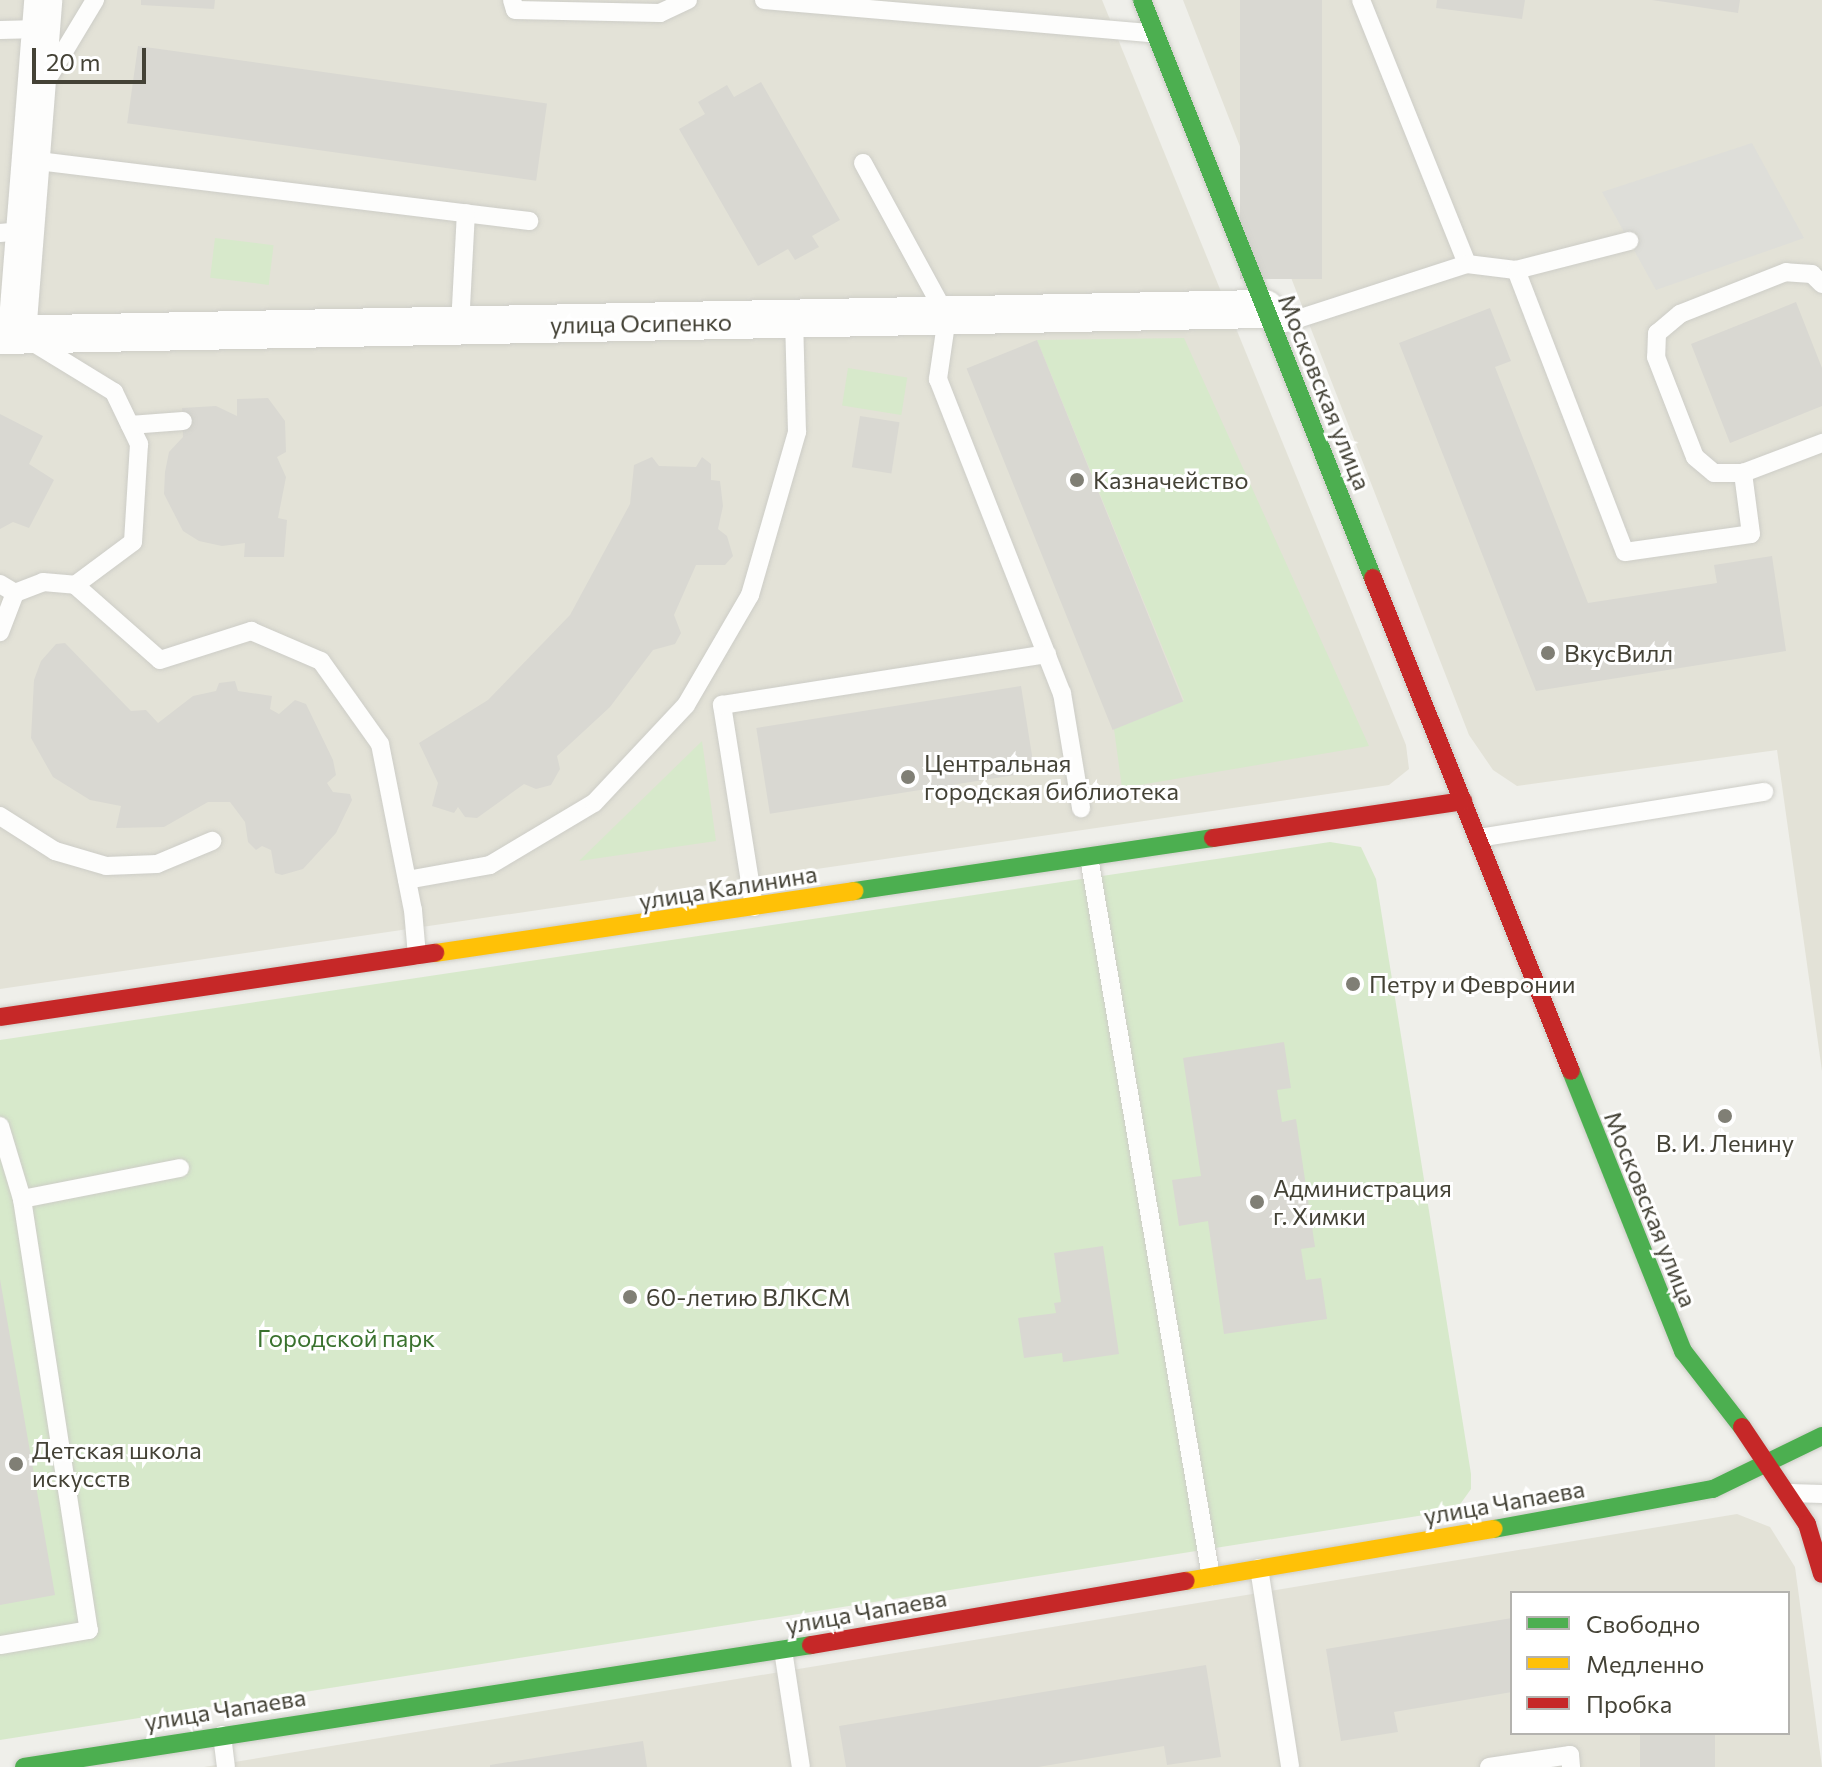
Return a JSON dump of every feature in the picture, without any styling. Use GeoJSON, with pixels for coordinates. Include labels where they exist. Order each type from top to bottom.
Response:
{"type":"FeatureCollection","features":[{"type":"Feature","properties":{"kind":"street","name":"Московская улица"},"geometry":{"type":"LineString","coordinates":[[1142,0],[1683,1351],[1769,1462],[1817,1546],[1822,1574]]}},
{"type":"Feature","properties":{"kind":"street"},"geometry":{"type":"LineString","coordinates":[[9,334],[12,232],[30,160],[42,15]]}},
{"type":"Feature","properties":{"kind":"street","name":"улица Осипенко"},"geometry":{"type":"LineString","coordinates":[[9,334],[947,317],[1269,318]]}},
{"type":"Feature","properties":{"kind":"street","name":"улица Калинина"},"geometry":{"type":"LineString","coordinates":[[0,1017],[417,958],[1463,801]]}},
{"type":"Feature","properties":{"kind":"street","name":"улица Чапаева"},"geometry":{"type":"LineString","coordinates":[[1713,1489],[1822,1436]]}},
{"type":"Feature","properties":{"kind":"street","name":"улица Чапаева"},"geometry":{"type":"LineString","coordinates":[[24,1767],[222,1732],[783,1650],[1713,1489],[1787,1492]]}},
{"type":"Feature","properties":{"kind":"lane"},"geometry":{"type":"LineString","coordinates":[[35,99],[95,0]]}},
{"type":"Feature","properties":{"kind":"lane"},"geometry":{"type":"LineString","coordinates":[[512,0],[515,10],[660,13],[688,0]]}},
{"type":"Feature","properties":{"kind":"lane"},"geometry":{"type":"LineString","coordinates":[[764,0],[865,5],[1155,33]]}},
{"type":"Feature","properties":{"kind":"lane"},"geometry":{"type":"LineString","coordinates":[[1361,0],[1467,264]]}},
{"type":"Feature","properties":{"kind":"lane"},"geometry":{"type":"LineString","coordinates":[[0,30],[42,15]]}},
{"type":"Feature","properties":{"kind":"lane"},"geometry":{"type":"LineString","coordinates":[[30,160],[529,221]]}},
{"type":"Feature","properties":{"kind":"lane"},"geometry":{"type":"LineString","coordinates":[[863,163],[947,317],[938,379],[1062,693],[1081,808]]}},
{"type":"Feature","properties":{"kind":"lane"},"geometry":{"type":"LineString","coordinates":[[460,326],[466,213]]}},
{"type":"Feature","properties":{"kind":"lane"},"geometry":{"type":"LineString","coordinates":[[1269,318],[1467,264],[1516,270],[1629,241]]}},
{"type":"Feature","properties":{"kind":"lane"},"geometry":{"type":"LineString","coordinates":[[1516,270],[1625,552],[1751,534],[1743,473]]}},
{"type":"Feature","properties":{"kind":"lane"},"geometry":{"type":"LineString","coordinates":[[1822,284],[1812,274],[1786,272],[1680,314],[1657,333],[1656,357],[1695,457],[1714,473],[1743,473],[1822,443]]}},
{"type":"Feature","properties":{"kind":"lane"},"geometry":{"type":"LineString","coordinates":[[407,880],[490,865],[594,803],[686,705],[750,595],[797,432],[794,320]]}},
{"type":"Feature","properties":{"kind":"lane"},"geometry":{"type":"LineString","coordinates":[[9,334],[76,364],[114,392],[139,444],[133,542],[75,585]]}},
{"type":"Feature","properties":{"kind":"lane"},"geometry":{"type":"LineString","coordinates":[[130,425],[183,421]]}},
{"type":"Feature","properties":{"kind":"lane"},"geometry":{"type":"LineString","coordinates":[[0,632],[8,588],[43,582],[75,585],[160,660],[251,631],[321,661],[380,744],[407,880],[417,958]]}},
{"type":"Feature","properties":{"kind":"lane"},"geometry":{"type":"LineString","coordinates":[[754,907],[722,705],[1047,654]]}},
{"type":"Feature","properties":{"kind":"lane"},"geometry":{"type":"LineString","coordinates":[[1476,838],[1764,792]]}},
{"type":"Feature","properties":{"kind":"lane"},"geometry":{"type":"LineString","coordinates":[[0,816],[55,851],[106,866],[157,864],[212,841]]}},
{"type":"Feature","properties":{"kind":"lane"},"geometry":{"type":"LineString","coordinates":[[1089,857],[1211,1577]]}},
{"type":"Feature","properties":{"kind":"lane"},"geometry":{"type":"LineString","coordinates":[[0,1126],[22,1199],[89,1630],[0,1645]]}},
{"type":"Feature","properties":{"kind":"lane"},"geometry":{"type":"LineString","coordinates":[[22,1199],[180,1168]]}},
{"type":"Feature","properties":{"kind":"lane"},"geometry":{"type":"LineString","coordinates":[[1787,1492],[1822,1494]]}},
{"type":"Feature","properties":{"kind":"lane"},"geometry":{"type":"LineString","coordinates":[[1259,1568],[1290,1767]]}},
{"type":"Feature","properties":{"kind":"lane"},"geometry":{"type":"LineString","coordinates":[[783,1650],[801,1767]]}},
{"type":"Feature","properties":{"kind":"lane"},"geometry":{"type":"LineString","coordinates":[[222,1732],[226,1767]]}},
{"type":"Feature","properties":{"kind":"lane"},"geometry":{"type":"LineString","coordinates":[[1489,1767],[1570,1755],[1571,1767]]}},
{"type":"Feature","properties":{"kind":"shaded area"},"geometry":{"type":"Polygon","coordinates":[[[0,0],[1102,0],[1406,745],[1409,769],[1389,785],[0,989],[0,0]]]}},
{"type":"Feature","properties":{"kind":"shaded area"},"geometry":{"type":"Polygon","coordinates":[[[1183,0],[1822,0],[1822,1071],[1777,750],[1517,786],[1493,770],[1469,735],[1183,0]]]}},
{"type":"Feature","properties":{"kind":"shaded area"},"geometry":{"type":"Polygon","coordinates":[[[1752,143],[1804,238],[1656,290],[1602,192],[1752,143]]]}},
{"type":"Feature","properties":{"kind":"shaded area"},"geometry":{"type":"Polygon","coordinates":[[[1737,1514],[1770,1527],[1795,1567],[1822,1767],[204,1767],[1737,1514]]]}},
{"type":"Feature","properties":{"kind":"green space"},"geometry":{"type":"Polygon","coordinates":[[[215,238],[274,245],[269,285],[210,278],[215,238]]]}},
{"type":"Feature","properties":{"kind":"green space"},"geometry":{"type":"Polygon","coordinates":[[[1184,338],[1369,746],[1122,788],[1114,729],[1184,700],[1037,340],[1184,338]]]}},
{"type":"Feature","properties":{"kind":"green space"},"geometry":{"type":"Polygon","coordinates":[[[848,368],[907,377],[901,415],[842,406],[848,368]]]}},
{"type":"Feature","properties":{"kind":"green space"},"geometry":{"type":"Polygon","coordinates":[[[702,741],[716,841],[579,861],[702,741]]]}},
{"type":"Feature","properties":{"kind":"green space","name":"Городской парк"},"geometry":{"type":"Polygon","coordinates":[[[1330,842],[1361,847],[1376,879],[1471,1474],[1471,1489],[1456,1510],[0,1740],[0,1040],[1330,842]]]}},
{"type":"Feature","properties":{"kind":"building"},"geometry":{"type":"Polygon","coordinates":[[[141,0],[215,0],[214,9],[141,5],[141,0]]]}},
{"type":"Feature","properties":{"kind":"building"},"geometry":{"type":"Polygon","coordinates":[[[1240,0],[1322,0],[1322,279],[1240,279],[1240,0]]]}},
{"type":"Feature","properties":{"kind":"building"},"geometry":{"type":"Polygon","coordinates":[[[1437,0],[1525,0],[1522,19],[1436,8],[1437,0]]]}},
{"type":"Feature","properties":{"kind":"building"},"geometry":{"type":"Polygon","coordinates":[[[1652,0],[1740,0],[1738,13],[1652,0]]]}},
{"type":"Feature","properties":{"kind":"building"},"geometry":{"type":"Polygon","coordinates":[[[138,46],[547,103],[536,181],[127,123],[138,46]]]}},
{"type":"Feature","properties":{"kind":"building"},"geometry":{"type":"Polygon","coordinates":[[[761,82],[840,220],[812,236],[819,247],[795,260],[788,249],[758,266],[679,129],[705,114],[698,102],[727,85],[734,97],[761,82]]]}},
{"type":"Feature","properties":{"kind":"building"},"geometry":{"type":"Polygon","coordinates":[[[1796,302],[1822,368],[1822,406],[1730,443],[1691,344],[1796,302]]]}},
{"type":"Feature","properties":{"kind":"building"},"geometry":{"type":"Polygon","coordinates":[[[1490,308],[1511,361],[1495,367],[1588,603],[1717,583],[1714,565],[1772,556],[1786,651],[1536,691],[1399,343],[1490,308]]]}},
{"type":"Feature","properties":{"kind":"building"},"geometry":{"type":"Polygon","coordinates":[[[1037,340],[1183,702],[1113,730],[967,368],[1037,340]]]}},
{"type":"Feature","properties":{"kind":"building"},"geometry":{"type":"Polygon","coordinates":[[[268,398],[285,421],[286,452],[277,457],[286,477],[278,518],[287,520],[284,557],[244,557],[245,543],[222,546],[199,541],[183,531],[164,494],[165,472],[169,452],[183,437],[182,408],[216,406],[237,416],[237,399],[268,398]]]}},
{"type":"Feature","properties":{"kind":"building"},"geometry":{"type":"Polygon","coordinates":[[[0,414],[43,436],[29,464],[54,480],[29,528],[13,522],[0,529],[0,414]]]}},
{"type":"Feature","properties":{"kind":"building"},"geometry":{"type":"Polygon","coordinates":[[[860,416],[900,422],[891,474],[852,467],[860,416]]]}},
{"type":"Feature","properties":{"kind":"building"},"geometry":{"type":"Polygon","coordinates":[[[652,457],[659,466],[696,467],[702,457],[711,464],[711,480],[720,481],[723,506],[718,529],[727,536],[733,556],[725,565],[696,565],[674,615],[681,633],[675,644],[653,650],[610,707],[557,756],[560,769],[551,785],[536,789],[524,784],[477,818],[465,817],[458,807],[454,813],[432,806],[438,783],[419,743],[488,700],[570,615],[630,504],[634,465],[652,457]]]}},
{"type":"Feature","properties":{"kind":"building"},"geometry":{"type":"Polygon","coordinates":[[[65,643],[131,711],[146,710],[158,723],[193,696],[216,691],[219,683],[235,681],[238,691],[272,696],[270,709],[279,714],[295,700],[306,704],[333,760],[336,775],[327,783],[333,792],[350,794],[352,800],[336,833],[303,869],[282,875],[275,873],[271,850],[262,846],[256,850],[248,842],[245,822],[230,802],[208,802],[164,827],[116,828],[121,806],[90,800],[53,777],[31,738],[34,680],[41,661],[56,644],[65,643]]]}},
{"type":"Feature","properties":{"kind":"building"},"geometry":{"type":"Polygon","coordinates":[[[1021,686],[1035,772],[770,814],[756,728],[1021,686]]]}},
{"type":"Feature","properties":{"kind":"building"},"geometry":{"type":"Polygon","coordinates":[[[1284,1042],[1291,1088],[1277,1090],[1282,1122],[1296,1119],[1315,1247],[1301,1249],[1306,1280],[1321,1278],[1327,1319],[1224,1334],[1208,1221],[1179,1226],[1172,1180],[1201,1176],[1183,1058],[1284,1042]]]}},
{"type":"Feature","properties":{"kind":"building"},"geometry":{"type":"Polygon","coordinates":[[[1103,1246],[1119,1354],[1063,1362],[1062,1353],[1024,1358],[1018,1318],[1056,1313],[1054,1303],[1061,1302],[1054,1253],[1103,1246]]]}},
{"type":"Feature","properties":{"kind":"building","name":"Детская школа искусств"},"geometry":{"type":"Polygon","coordinates":[[[0,1279],[55,1595],[0,1605],[0,1279]]]}},
{"type":"Feature","properties":{"kind":"building"},"geometry":{"type":"Polygon","coordinates":[[[1510,1618],[1510,1692],[1394,1712],[1398,1732],[1341,1741],[1326,1649],[1510,1618]]]}},
{"type":"Feature","properties":{"kind":"building"},"geometry":{"type":"Polygon","coordinates":[[[1206,1665],[1221,1757],[1167,1765],[1164,1746],[1038,1767],[846,1767],[839,1726],[1206,1665]]]}},
{"type":"Feature","properties":{"kind":"building"},"geometry":{"type":"Polygon","coordinates":[[[1640,1735],[1715,1735],[1715,1767],[1640,1767],[1640,1735]]]}},
{"type":"Feature","properties":{"kind":"building"},"geometry":{"type":"Polygon","coordinates":[[[643,1741],[647,1767],[490,1767],[490,1765],[643,1741]]]}},
{"type":"Feature","properties":{"kind":"traffic: fast"},"geometry":{"type":"LineString","coordinates":[[1142,0],[1373,578]]}},
{"type":"Feature","properties":{"kind":"traffic: fast"},"geometry":{"type":"LineString","coordinates":[[854,891],[1213,838]]}},
{"type":"Feature","properties":{"kind":"traffic: fast"},"geometry":{"type":"LineString","coordinates":[[1571,1071],[1683,1351],[1742,1427]]}},
{"type":"Feature","properties":{"kind":"traffic: fast"},"geometry":{"type":"LineString","coordinates":[[1494,1529],[1713,1489],[1822,1436]]}},
{"type":"Feature","properties":{"kind":"traffic: fast"},"geometry":{"type":"LineString","coordinates":[[24,1767],[811,1645]]}},
{"type":"Feature","properties":{"kind":"traffic: slow"},"geometry":{"type":"LineString","coordinates":[[435,953],[854,891]]}},
{"type":"Feature","properties":{"kind":"traffic: slow"},"geometry":{"type":"LineString","coordinates":[[1186,1581],[1494,1529]]}},
{"type":"Feature","properties":{"kind":"traffic: jam"},"geometry":{"type":"LineString","coordinates":[[1373,578],[1571,1071]]}},
{"type":"Feature","properties":{"kind":"traffic: jam"},"geometry":{"type":"LineString","coordinates":[[1213,838],[1463,801]]}},
{"type":"Feature","properties":{"kind":"traffic: jam"},"geometry":{"type":"LineString","coordinates":[[0,1017],[435,953]]}},
{"type":"Feature","properties":{"kind":"traffic: jam"},"geometry":{"type":"LineString","coordinates":[[1742,1427],[1807,1524],[1822,1574]]}},
{"type":"Feature","properties":{"kind":"traffic: jam"},"geometry":{"type":"LineString","coordinates":[[811,1645],[1186,1581]]}},
{"type":"Feature","properties":{"kind":"place","name":"Казначейство"},"geometry":{"type":"Point","coordinates":[1077,480]}},
{"type":"Feature","properties":{"kind":"place","name":"ВкусВилл"},"geometry":{"type":"Point","coordinates":[1548,653]}},
{"type":"Feature","properties":{"kind":"place","name":"Центральная городская библиотека"},"geometry":{"type":"Point","coordinates":[908,777]}},
{"type":"Feature","properties":{"kind":"place","name":"Петру и Февронии"},"geometry":{"type":"Point","coordinates":[1353,984]}},
{"type":"Feature","properties":{"kind":"place","name":"В. И. Ленину"},"geometry":{"type":"Point","coordinates":[1725,1116]}},
{"type":"Feature","properties":{"kind":"place","name":"Администрация г. Химки"},"geometry":{"type":"Point","coordinates":[1257,1202]}},
{"type":"Feature","properties":{"kind":"place","name":"60-летию ВЛКСМ"},"geometry":{"type":"Point","coordinates":[630,1297]}},
{"type":"Feature","properties":{"kind":"place","name":"Детская школа искусств"},"geometry":{"type":"Point","coordinates":[16,1464]}}]}
